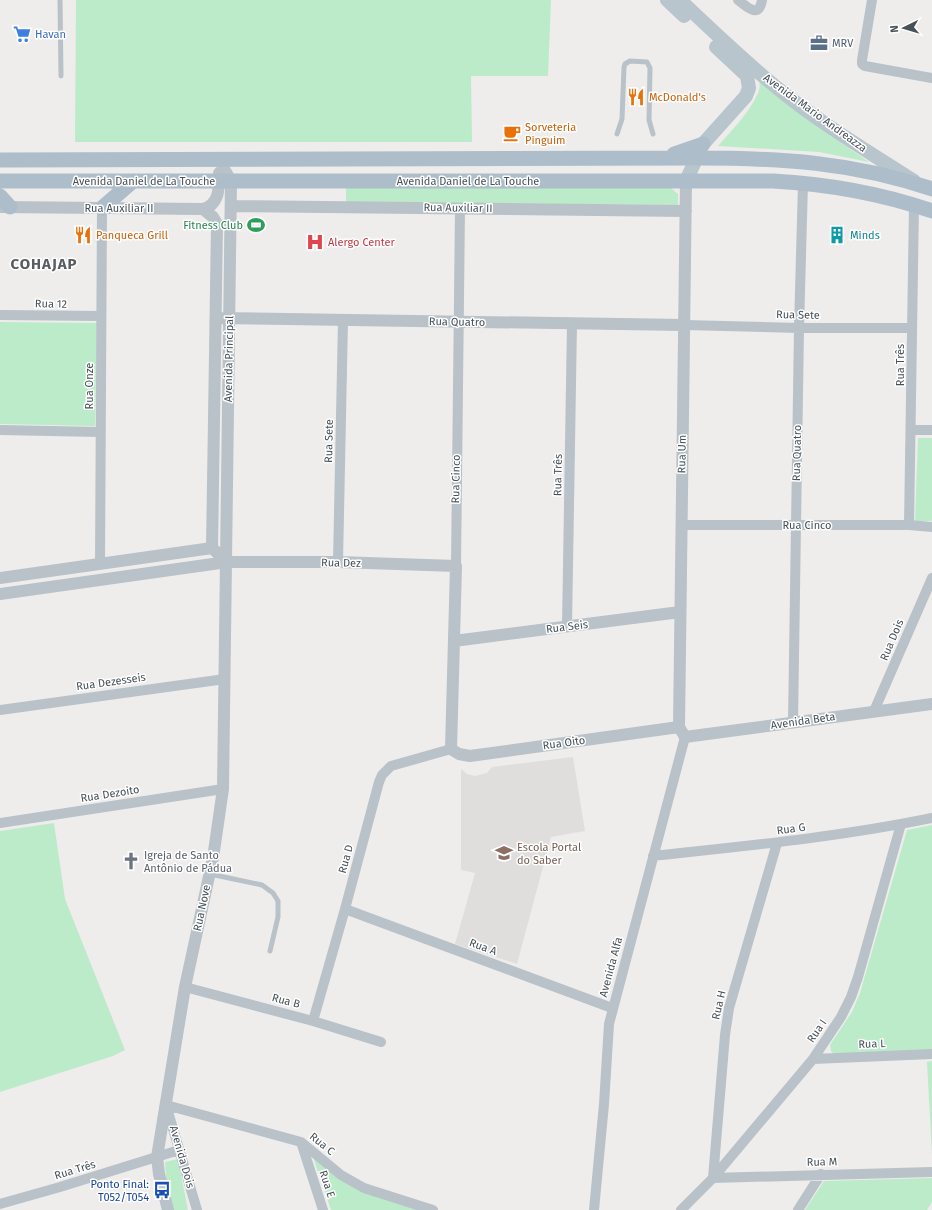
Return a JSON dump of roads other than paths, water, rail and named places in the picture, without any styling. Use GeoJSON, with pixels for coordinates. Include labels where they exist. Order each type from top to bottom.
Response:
{"type":"FeatureCollection","features":[{"type":"Feature","properties":{"kind":"main road","name":"Avenida Mario Andreazza"},"geometry":{"type":"LineString","coordinates":[[667,0],[746,76],[749,88],[746,96],[703,144],[686,181]]}},
{"type":"Feature","properties":{"kind":"main road","name":"Avenida Mario Andreazza"},"geometry":{"type":"LineString","coordinates":[[680,0],[751,66],[782,92],[837,132],[927,187]]}},
{"type":"Feature","properties":{"kind":"main road"},"geometry":{"type":"LineString","coordinates":[[661,158],[703,144]]}},
{"type":"Feature","properties":{"kind":"main road"},"geometry":{"type":"LineString","coordinates":[[697,158],[697,168],[709,182]]}},
{"type":"Feature","properties":{"kind":"main road","name":"Avenida Daniel de La Touche"},"geometry":{"type":"LineString","coordinates":[[0,160],[774,159],[852,168],[891,176],[927,187]]}},
{"type":"Feature","properties":{"kind":"main road","name":"Avenida Daniel de La Touche"},"geometry":{"type":"LineString","coordinates":[[0,181],[686,181],[803,183],[843,188],[890,198],[932,211]]}},
{"type":"Feature","properties":{"kind":"main road"},"geometry":{"type":"LineString","coordinates":[[102,208],[133,181]]}},
{"type":"Feature","properties":{"kind":"main road"},"geometry":{"type":"LineString","coordinates":[[0,196],[5,208]]}},
{"type":"Feature","properties":{"kind":"street"},"geometry":{"type":"LineString","coordinates":[[738,0],[753,10],[759,9],[762,0]]}},
{"type":"Feature","properties":{"kind":"street"},"geometry":{"type":"LineString","coordinates":[[872,0],[862,64],[865,66],[932,78]]}},
{"type":"Feature","properties":{"kind":"street","name":"Avenida Principal"},"geometry":{"type":"LineString","coordinates":[[219,160],[231,206],[227,562]]}},
{"type":"Feature","properties":{"kind":"street"},"geometry":{"type":"LineString","coordinates":[[203,209],[211,206],[216,200],[225,181]]}},
{"type":"Feature","properties":{"kind":"street","name":"Rua Um"},"geometry":{"type":"LineString","coordinates":[[682,732],[680,612],[686,181]]}},
{"type":"Feature","properties":{"kind":"street","name":"Rua Quatro"},"geometry":{"type":"LineString","coordinates":[[793,723],[799,328],[803,183]]}},
{"type":"Feature","properties":{"kind":"street","name":"Rua Três"},"geometry":{"type":"LineString","coordinates":[[909,525],[914,205]]}},
{"type":"Feature","properties":{"kind":"street","name":"Rua Auxiliar II"},"geometry":{"type":"LineString","coordinates":[[231,206],[686,211]]}},
{"type":"Feature","properties":{"kind":"street","name":"Rua Auxiliar II"},"geometry":{"type":"LineString","coordinates":[[5,208],[203,209]]}},
{"type":"Feature","properties":{"kind":"street","name":"Rua Onze"},"geometry":{"type":"LineString","coordinates":[[100,564],[102,208]]}},
{"type":"Feature","properties":{"kind":"street","name":"Rua Cinco"},"geometry":{"type":"LineString","coordinates":[[451,749],[456,566],[460,208]]}},
{"type":"Feature","properties":{"kind":"street","name":"Avenida Principal"},"geometry":{"type":"LineString","coordinates":[[203,209],[213,217],[217,224],[212,548]]}},
{"type":"Feature","properties":{"kind":"street","name":"Rua 12"},"geometry":{"type":"LineString","coordinates":[[0,315],[101,316]]}},
{"type":"Feature","properties":{"kind":"street","name":"Rua Quatro"},"geometry":{"type":"LineString","coordinates":[[216,318],[684,325]]}},
{"type":"Feature","properties":{"kind":"street","name":"Rua Sete"},"geometry":{"type":"LineString","coordinates":[[338,562],[343,320]]}},
{"type":"Feature","properties":{"kind":"street","name":"Rua Três"},"geometry":{"type":"LineString","coordinates":[[567,627],[572,323]]}},
{"type":"Feature","properties":{"kind":"street","name":"Rua Sete"},"geometry":{"type":"LineString","coordinates":[[684,325],[799,328],[912,328]]}},
{"type":"Feature","properties":{"kind":"street"},"geometry":{"type":"LineString","coordinates":[[0,430],[100,432]]}},
{"type":"Feature","properties":{"kind":"street"},"geometry":{"type":"LineString","coordinates":[[911,430],[932,430]]}},
{"type":"Feature","properties":{"kind":"street","name":"Rua Cinco"},"geometry":{"type":"LineString","coordinates":[[681,525],[796,524],[909,525],[932,527]]}},
{"type":"Feature","properties":{"kind":"street"},"geometry":{"type":"LineString","coordinates":[[0,578],[212,548],[227,562]]}},
{"type":"Feature","properties":{"kind":"street"},"geometry":{"type":"LineString","coordinates":[[0,594],[227,562]]}},
{"type":"Feature","properties":{"kind":"street","name":"Rua Dez"},"geometry":{"type":"LineString","coordinates":[[227,562],[338,562],[456,566]]}},
{"type":"Feature","properties":{"kind":"street","name":"Rua Nove"},"geometry":{"type":"LineString","coordinates":[[157,1157],[185,987],[209,874],[224,789],[227,562]]}},
{"type":"Feature","properties":{"kind":"street","name":"Rua Dois"},"geometry":{"type":"LineString","coordinates":[[874,711],[932,578]]}},
{"type":"Feature","properties":{"kind":"street","name":"Rua Seis"},"geometry":{"type":"LineString","coordinates":[[454,641],[680,612]]}},
{"type":"Feature","properties":{"kind":"street","name":"Rua Dezesseis"},"geometry":{"type":"LineString","coordinates":[[0,710],[225,678]]}},
{"type":"Feature","properties":{"kind":"street","name":"Avenida Beta"},"geometry":{"type":"LineString","coordinates":[[682,732],[793,723],[932,704]]}},
{"type":"Feature","properties":{"kind":"street","name":"Rua Oito"},"geometry":{"type":"LineString","coordinates":[[451,749],[459,754],[470,756],[682,732]]}},
{"type":"Feature","properties":{"kind":"street","name":"Avenida Alfa"},"geometry":{"type":"LineString","coordinates":[[594,1210],[604,1104],[609,1024],[653,856],[682,732]]}},
{"type":"Feature","properties":{"kind":"street","name":"Rua D"},"geometry":{"type":"LineString","coordinates":[[313,1021],[346,909],[382,775],[391,766],[451,749]]}},
{"type":"Feature","properties":{"kind":"street","name":"Rua Dezoito"},"geometry":{"type":"LineString","coordinates":[[0,823],[224,789]]}},
{"type":"Feature","properties":{"kind":"street","name":"Rua G"},"geometry":{"type":"LineString","coordinates":[[653,856],[777,843],[932,818]]}},
{"type":"Feature","properties":{"kind":"street","name":"Rua I"},"geometry":{"type":"LineString","coordinates":[[681,1210],[714,1178],[813,1059],[841,1017],[851,997],[858,976],[901,824]]}},
{"type":"Feature","properties":{"kind":"street","name":"Rua H"},"geometry":{"type":"LineString","coordinates":[[714,1178],[725,1036],[730,1008],[777,843]]}},
{"type":"Feature","properties":{"kind":"street","name":"Rua A"},"geometry":{"type":"LineString","coordinates":[[346,909],[612,1008]]}},
{"type":"Feature","properties":{"kind":"street","name":"Rua B"},"geometry":{"type":"LineString","coordinates":[[185,987],[313,1021],[381,1042]]}},
{"type":"Feature","properties":{"kind":"street","name":"Rua L"},"geometry":{"type":"LineString","coordinates":[[813,1059],[932,1054]]}},
{"type":"Feature","properties":{"kind":"street","name":"Rua C"},"geometry":{"type":"LineString","coordinates":[[166,1104],[301,1142],[341,1175],[364,1188],[433,1210]]}},
{"type":"Feature","properties":{"kind":"street","name":"Avenida Dois"},"geometry":{"type":"LineString","coordinates":[[166,1104],[197,1210]]}},
{"type":"Feature","properties":{"kind":"street","name":"Rua E"},"geometry":{"type":"LineString","coordinates":[[301,1142],[323,1210]]}},
{"type":"Feature","properties":{"kind":"street","name":"Rua Três"},"geometry":{"type":"LineString","coordinates":[[7,1205],[180,1150]]}},
{"type":"Feature","properties":{"kind":"street"},"geometry":{"type":"LineString","coordinates":[[157,1157],[160,1179],[168,1210]]}},
{"type":"Feature","properties":{"kind":"street","name":"Rua M"},"geometry":{"type":"LineString","coordinates":[[714,1178],[932,1172]]}},
{"type":"Feature","properties":{"kind":"street"},"geometry":{"type":"LineString","coordinates":[[798,1210],[821,1174]]}},
{"type":"Feature","properties":{"kind":"lane"},"geometry":{"type":"LineString","coordinates":[[60,0],[61,76]]}},
{"type":"Feature","properties":{"kind":"lane"},"geometry":{"type":"LineString","coordinates":[[617,134],[622,119],[624,67],[625,64],[630,61],[647,62],[650,68],[649,120],[653,134]]}},
{"type":"Feature","properties":{"kind":"lane"},"geometry":{"type":"LineString","coordinates":[[209,874],[262,885],[273,893],[278,901],[278,917],[270,951]]}},
{"type":"Feature","properties":{"kind":"place","name":"Havan"},"geometry":{"type":"Point","coordinates":[22,34]}},
{"type":"Feature","properties":{"kind":"place","name":"MRV"},"geometry":{"type":"Point","coordinates":[819,43]}},
{"type":"Feature","properties":{"kind":"place","name":"McDonald's"},"geometry":{"type":"Point","coordinates":[636,97]}},
{"type":"Feature","properties":{"kind":"place","name":"Sorveteria Pinguim"},"geometry":{"type":"Point","coordinates":[512,133]}},
{"type":"Feature","properties":{"kind":"place","name":"Fitness Club"},"geometry":{"type":"Point","coordinates":[256,225]}},
{"type":"Feature","properties":{"kind":"place","name":"Panqueca Grill"},"geometry":{"type":"Point","coordinates":[83,235]}},
{"type":"Feature","properties":{"kind":"place","name":"Minds"},"geometry":{"type":"Point","coordinates":[837,235]}},
{"type":"Feature","properties":{"kind":"place","name":"Alergo Center"},"geometry":{"type":"Point","coordinates":[315,242]}},
{"type":"Feature","properties":{"kind":"place","name":"Escola Portal do Saber"},"geometry":{"type":"Point","coordinates":[504,853]}},
{"type":"Feature","properties":{"kind":"place","name":"Igreja de Santo Antônio de Pádua"},"geometry":{"type":"Point","coordinates":[131,861]}},
{"type":"Feature","properties":{"kind":"place","name":"Ponto Final: T052/T054"},"geometry":{"type":"Point","coordinates":[162,1190]}},
{"type":"Feature","properties":{"kind":"district","name":"COHAJAP"},"geometry":{"type":"Point","coordinates":[44,264]}}]}
